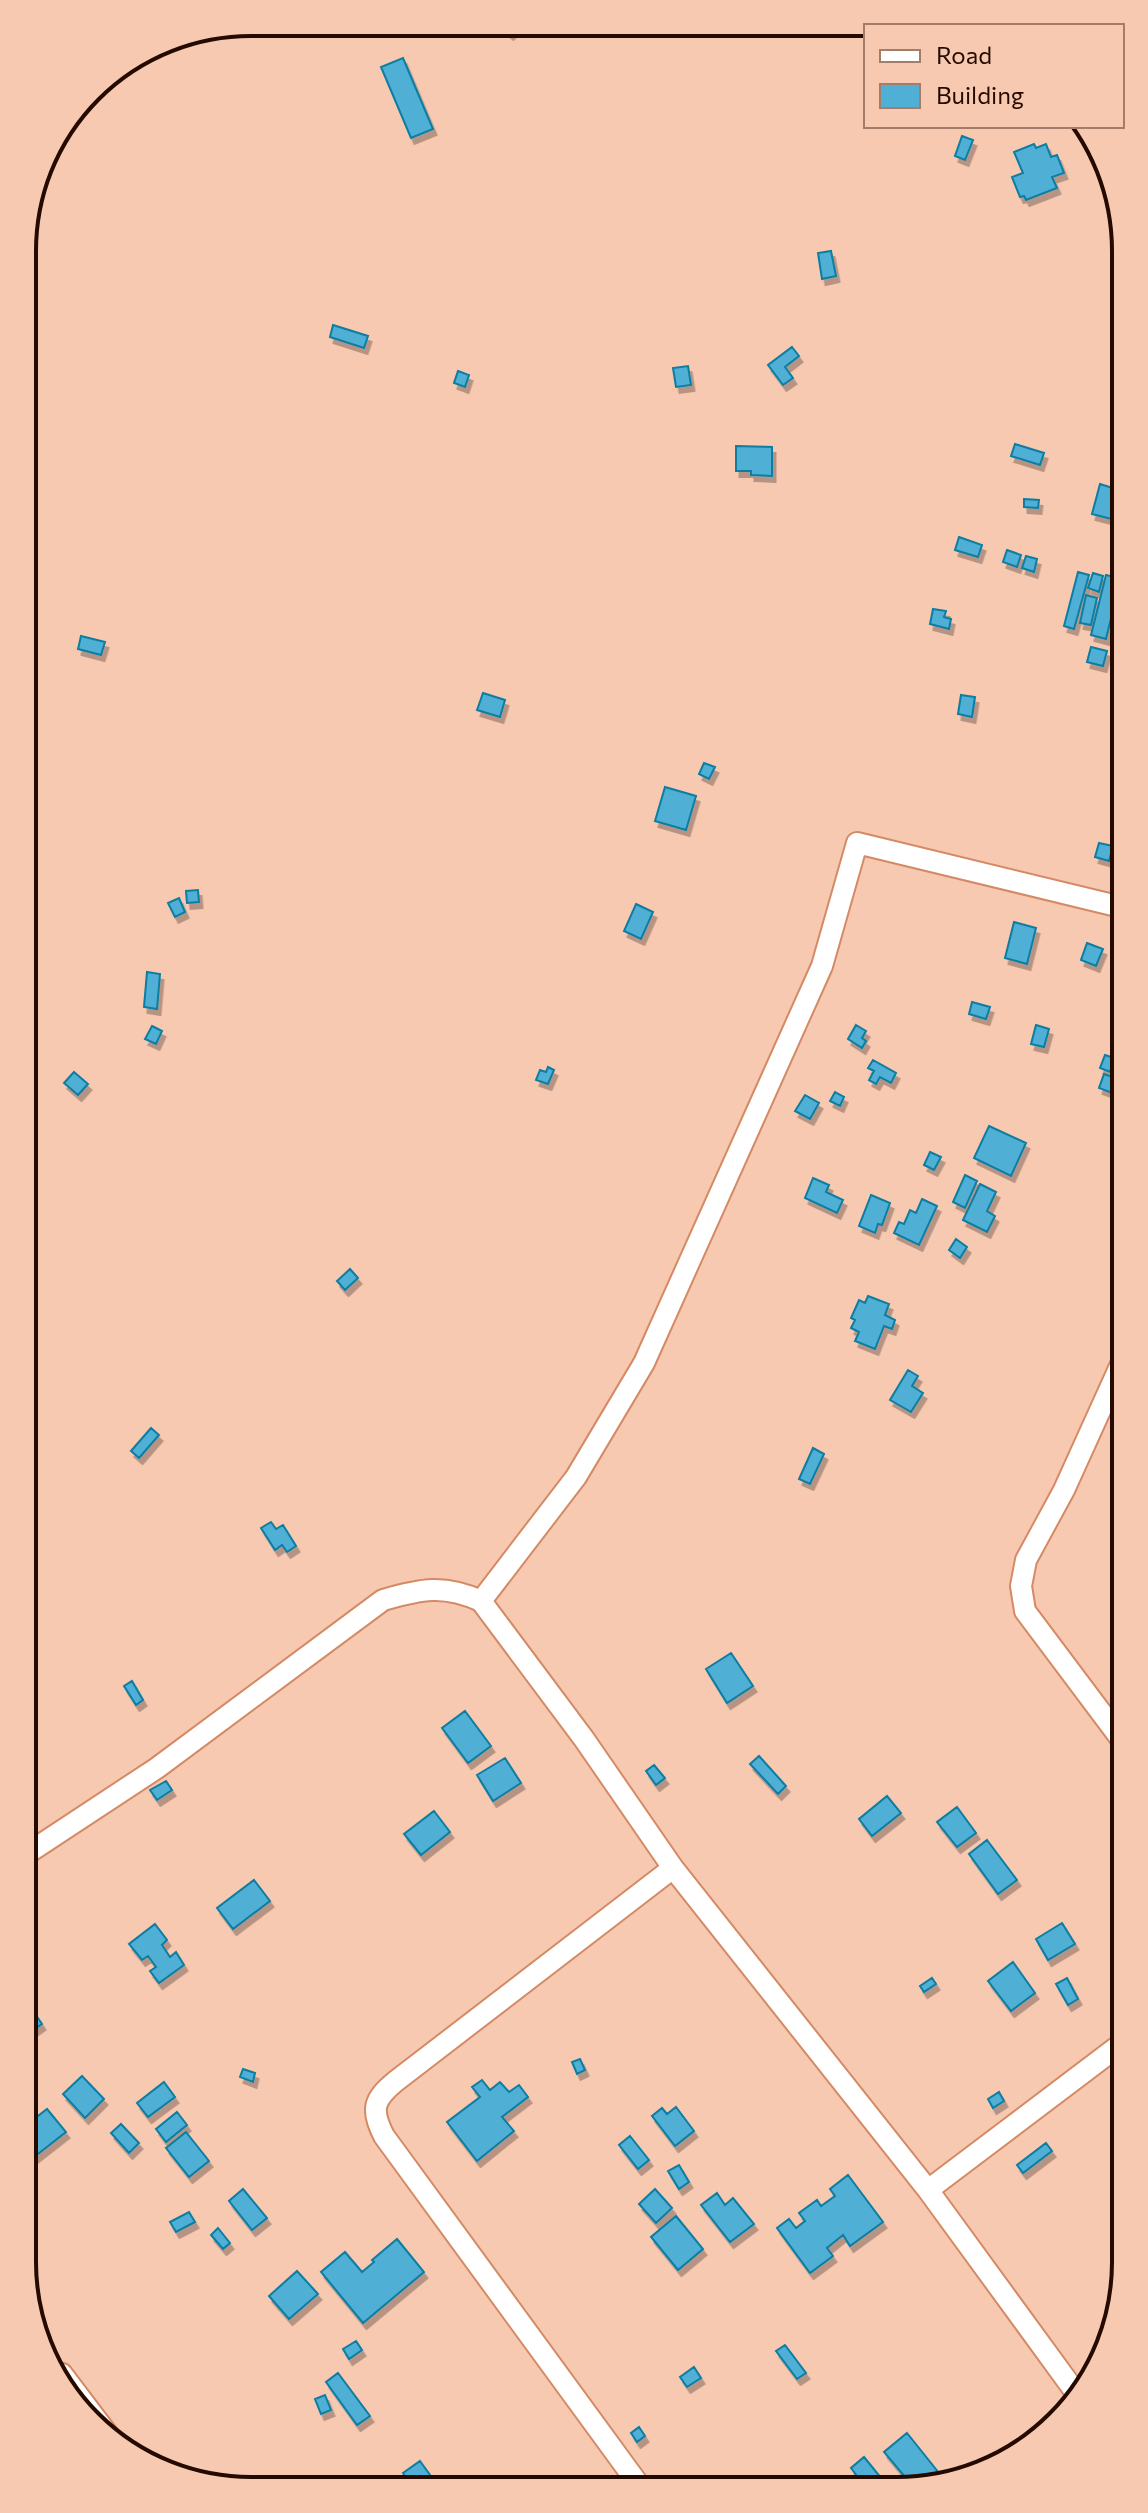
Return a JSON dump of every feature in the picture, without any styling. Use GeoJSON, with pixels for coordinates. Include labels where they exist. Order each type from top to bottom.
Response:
{"type":"FeatureCollection","features":[{"type":"Feature","properties":{"kind":"street"},"geometry":{"type":"LineString","coordinates":[[481,1601],[576,1477],[644,1363],[822,966],[857,843],[1112,905]]}},
{"type":"Feature","properties":{"kind":"street"},"geometry":{"type":"LineString","coordinates":[[1112,1384],[1064,1490],[1026,1560],[1021,1586],[1025,1611],[1112,1727]]}},
{"type":"Feature","properties":{"kind":"street"},"geometry":{"type":"LineString","coordinates":[[36,1848],[157,1768],[383,1600],[410,1592],[435,1590],[458,1591],[481,1601],[584,1739],[673,1868],[928,2190],[1072,2387]]}},
{"type":"Feature","properties":{"kind":"street"},"geometry":{"type":"LineString","coordinates":[[633,2477],[384,2136],[377,2124],[375,2110],[378,2096],[396,2081],[673,1868]]}},
{"type":"Feature","properties":{"kind":"street"},"geometry":{"type":"LineString","coordinates":[[928,2190],[1112,2051]]}},
{"type":"Feature","properties":{"kind":"building"},"geometry":{"type":"Polygon","coordinates":[[[403,58],[433,129],[411,138],[381,67],[403,58]]]}},
{"type":"Feature","properties":{"kind":"building"},"geometry":{"type":"Polygon","coordinates":[[[962,136],[973,140],[965,160],[955,156],[962,136]]]}},
{"type":"Feature","properties":{"kind":"building"},"geometry":{"type":"Polygon","coordinates":[[[1034,144],[1036,148],[1046,144],[1051,157],[1057,155],[1064,173],[1052,177],[1057,188],[1026,200],[1024,196],[1020,197],[1012,177],[1023,173],[1014,152],[1034,144]]]}},
{"type":"Feature","properties":{"kind":"building"},"geometry":{"type":"Polygon","coordinates":[[[831,251],[836,276],[822,279],[818,253],[831,251]]]}},
{"type":"Feature","properties":{"kind":"building"},"geometry":{"type":"Polygon","coordinates":[[[333,325],[368,336],[364,348],[330,337],[333,325]]]}},
{"type":"Feature","properties":{"kind":"building"},"geometry":{"type":"Polygon","coordinates":[[[792,347],[799,356],[785,367],[793,378],[783,385],[768,365],[792,347]]]}},
{"type":"Feature","properties":{"kind":"building"},"geometry":{"type":"Polygon","coordinates":[[[688,366],[691,385],[676,387],[673,368],[688,366]]]}},
{"type":"Feature","properties":{"kind":"building"},"geometry":{"type":"Polygon","coordinates":[[[458,371],[469,375],[465,387],[454,383],[458,371]]]}},
{"type":"Feature","properties":{"kind":"building"},"geometry":{"type":"Polygon","coordinates":[[[1015,444],[1044,453],[1040,465],[1011,456],[1015,444]]]}},
{"type":"Feature","properties":{"kind":"building"},"geometry":{"type":"Polygon","coordinates":[[[736,446],[772,447],[772,476],[736,471],[736,446]]]}},
{"type":"Feature","properties":{"kind":"building"},"geometry":{"type":"Polygon","coordinates":[[[1100,484],[1112,488],[1112,519],[1092,514],[1100,484]]]}},
{"type":"Feature","properties":{"kind":"building"},"geometry":{"type":"Polygon","coordinates":[[[1024,499],[1039,500],[1038,508],[1024,507],[1024,499]]]}},
{"type":"Feature","properties":{"kind":"building"},"geometry":{"type":"Polygon","coordinates":[[[959,537],[982,545],[978,557],[955,550],[959,537]]]}},
{"type":"Feature","properties":{"kind":"building"},"geometry":{"type":"Polygon","coordinates":[[[1007,550],[1021,555],[1017,567],[1003,562],[1007,550]]]}},
{"type":"Feature","properties":{"kind":"building"},"geometry":{"type":"Polygon","coordinates":[[[1026,556],[1037,559],[1034,572],[1022,568],[1026,556]]]}},
{"type":"Feature","properties":{"kind":"building"},"geometry":{"type":"Polygon","coordinates":[[[1078,572],[1089,575],[1074,629],[1064,626],[1078,572]]]}},
{"type":"Feature","properties":{"kind":"building"},"geometry":{"type":"Polygon","coordinates":[[[1093,573],[1103,576],[1099,592],[1088,588],[1093,573]]]}},
{"type":"Feature","properties":{"kind":"building"},"geometry":{"type":"Polygon","coordinates":[[[1106,575],[1112,576],[1112,614],[1106,639],[1091,635],[1106,575]]]}},
{"type":"Feature","properties":{"kind":"building"},"geometry":{"type":"Polygon","coordinates":[[[1086,595],[1097,598],[1091,625],[1080,623],[1086,595]]]}},
{"type":"Feature","properties":{"kind":"building"},"geometry":{"type":"Polygon","coordinates":[[[933,609],[946,611],[944,617],[951,619],[949,629],[930,624],[933,609]]]}},
{"type":"Feature","properties":{"kind":"building"},"geometry":{"type":"Polygon","coordinates":[[[81,636],[105,642],[101,655],[78,649],[81,636]]]}},
{"type":"Feature","properties":{"kind":"building"},"geometry":{"type":"Polygon","coordinates":[[[1091,647],[1107,651],[1103,666],[1087,662],[1091,647]]]}},
{"type":"Feature","properties":{"kind":"building"},"geometry":{"type":"Polygon","coordinates":[[[483,693],[505,700],[500,717],[477,710],[483,693]]]}},
{"type":"Feature","properties":{"kind":"building"},"geometry":{"type":"Polygon","coordinates":[[[961,695],[975,697],[972,717],[958,714],[961,695]]]}},
{"type":"Feature","properties":{"kind":"building"},"geometry":{"type":"Polygon","coordinates":[[[704,763],[715,767],[709,779],[699,774],[704,763]]]}},
{"type":"Feature","properties":{"kind":"building"},"geometry":{"type":"Polygon","coordinates":[[[665,787],[696,796],[686,830],[655,821],[665,787]]]}},
{"type":"Feature","properties":{"kind":"building"},"geometry":{"type":"Polygon","coordinates":[[[1099,843],[1112,846],[1109,861],[1095,857],[1099,843]]]}},
{"type":"Feature","properties":{"kind":"building"},"geometry":{"type":"Polygon","coordinates":[[[198,890],[199,902],[187,903],[186,891],[198,890]]]}},
{"type":"Feature","properties":{"kind":"building"},"geometry":{"type":"Polygon","coordinates":[[[179,898],[185,912],[175,917],[168,903],[179,898]]]}},
{"type":"Feature","properties":{"kind":"building"},"geometry":{"type":"Polygon","coordinates":[[[636,904],[653,912],[641,939],[624,931],[636,904]]]}},
{"type":"Feature","properties":{"kind":"building"},"geometry":{"type":"Polygon","coordinates":[[[1014,922],[1036,928],[1027,964],[1005,958],[1014,922]]]}},
{"type":"Feature","properties":{"kind":"building"},"geometry":{"type":"Polygon","coordinates":[[[1087,943],[1103,949],[1096,966],[1081,960],[1087,943]]]}},
{"type":"Feature","properties":{"kind":"building"},"geometry":{"type":"Polygon","coordinates":[[[147,972],[160,974],[157,1009],[144,1007],[147,972]]]}},
{"type":"Feature","properties":{"kind":"building"},"geometry":{"type":"Polygon","coordinates":[[[972,1002],[990,1007],[986,1019],[969,1014],[972,1002]]]}},
{"type":"Feature","properties":{"kind":"building"},"geometry":{"type":"Polygon","coordinates":[[[856,1025],[866,1031],[862,1048],[848,1039],[856,1025]]]}},
{"type":"Feature","properties":{"kind":"building"},"geometry":{"type":"Polygon","coordinates":[[[1036,1025],[1049,1029],[1044,1047],[1031,1044],[1036,1025]]]}},
{"type":"Feature","properties":{"kind":"building"},"geometry":{"type":"Polygon","coordinates":[[[152,1026],[162,1031],[156,1044],[145,1039],[152,1026]]]}},
{"type":"Feature","properties":{"kind":"building"},"geometry":{"type":"Polygon","coordinates":[[[1105,1055],[1112,1057],[1110,1072],[1100,1068],[1105,1055]]]}},
{"type":"Feature","properties":{"kind":"building"},"geometry":{"type":"Polygon","coordinates":[[[873,1060],[896,1073],[891,1083],[880,1077],[876,1084],[869,1080],[874,1071],[868,1068],[873,1060]]]}},
{"type":"Feature","properties":{"kind":"building"},"geometry":{"type":"Polygon","coordinates":[[[548,1067],[554,1070],[548,1084],[536,1080],[540,1070],[546,1072],[548,1067]]]}},
{"type":"Feature","properties":{"kind":"building"},"geometry":{"type":"Polygon","coordinates":[[[74,1072],[88,1084],[78,1095],[64,1083],[74,1072]]]}},
{"type":"Feature","properties":{"kind":"building"},"geometry":{"type":"Polygon","coordinates":[[[1104,1074],[1112,1077],[1112,1093],[1099,1088],[1104,1074]]]}},
{"type":"Feature","properties":{"kind":"building"},"geometry":{"type":"Polygon","coordinates":[[[835,1092],[844,1097],[840,1106],[830,1101],[835,1092]]]}},
{"type":"Feature","properties":{"kind":"building"},"geometry":{"type":"Polygon","coordinates":[[[805,1095],[819,1103],[810,1119],[795,1111],[805,1095]]]}},
{"type":"Feature","properties":{"kind":"building"},"geometry":{"type":"Polygon","coordinates":[[[989,1126],[1026,1143],[1011,1176],[974,1158],[989,1126]]]}},
{"type":"Feature","properties":{"kind":"building"},"geometry":{"type":"Polygon","coordinates":[[[930,1152],[941,1157],[934,1170],[924,1165],[930,1152]]]}},
{"type":"Feature","properties":{"kind":"building"},"geometry":{"type":"Polygon","coordinates":[[[965,1175],[977,1181],[965,1208],[953,1202],[965,1175]]]}},
{"type":"Feature","properties":{"kind":"building"},"geometry":{"type":"Polygon","coordinates":[[[813,1178],[829,1185],[826,1192],[843,1200],[837,1213],[805,1198],[813,1178]]]}},
{"type":"Feature","properties":{"kind":"building"},"geometry":{"type":"Polygon","coordinates":[[[980,1184],[996,1192],[987,1211],[995,1216],[987,1232],[963,1220],[980,1184]]]}},
{"type":"Feature","properties":{"kind":"building"},"geometry":{"type":"Polygon","coordinates":[[[871,1195],[890,1203],[882,1225],[878,1224],[875,1233],[859,1226],[871,1195]]]}},
{"type":"Feature","properties":{"kind":"building"},"geometry":{"type":"Polygon","coordinates":[[[922,1199],[937,1206],[919,1245],[894,1233],[899,1222],[904,1224],[910,1210],[916,1213],[922,1199]]]}},
{"type":"Feature","properties":{"kind":"building"},"geometry":{"type":"Polygon","coordinates":[[[956,1239],[967,1247],[960,1258],[949,1250],[956,1239]]]}},
{"type":"Feature","properties":{"kind":"building"},"geometry":{"type":"Polygon","coordinates":[[[350,1269],[358,1278],[345,1290],[337,1281],[350,1269]]]}},
{"type":"Feature","properties":{"kind":"building"},"geometry":{"type":"Polygon","coordinates":[[[868,1296],[889,1304],[885,1315],[895,1320],[892,1329],[884,1326],[875,1349],[855,1341],[859,1332],[851,1328],[855,1320],[851,1318],[859,1300],[865,1303],[868,1296]]]}},
{"type":"Feature","properties":{"kind":"building"},"geometry":{"type":"Polygon","coordinates":[[[908,1370],[918,1376],[912,1386],[923,1393],[911,1412],[890,1400],[908,1370]]]}},
{"type":"Feature","properties":{"kind":"building"},"geometry":{"type":"Polygon","coordinates":[[[151,1428],[159,1435],[139,1458],[131,1451],[151,1428]]]}},
{"type":"Feature","properties":{"kind":"building"},"geometry":{"type":"Polygon","coordinates":[[[813,1448],[824,1454],[810,1484],[799,1479],[813,1448]]]}},
{"type":"Feature","properties":{"kind":"building"},"geometry":{"type":"Polygon","coordinates":[[[271,1522],[276,1529],[283,1525],[296,1546],[287,1552],[282,1545],[275,1550],[261,1528],[271,1522]]]}},
{"type":"Feature","properties":{"kind":"building"},"geometry":{"type":"Polygon","coordinates":[[[731,1653],[753,1686],[727,1703],[706,1669],[731,1653]]]}},
{"type":"Feature","properties":{"kind":"building"},"geometry":{"type":"Polygon","coordinates":[[[132,1681],[143,1700],[136,1705],[124,1686],[132,1681]]]}},
{"type":"Feature","properties":{"kind":"building"},"geometry":{"type":"Polygon","coordinates":[[[465,1711],[491,1746],[468,1763],[442,1728],[465,1711]]]}},
{"type":"Feature","properties":{"kind":"building"},"geometry":{"type":"Polygon","coordinates":[[[759,1756],[786,1786],[778,1794],[750,1764],[759,1756]]]}},
{"type":"Feature","properties":{"kind":"building"},"geometry":{"type":"Polygon","coordinates":[[[505,1758],[521,1783],[493,1801],[477,1775],[505,1758]]]}},
{"type":"Feature","properties":{"kind":"building"},"geometry":{"type":"Polygon","coordinates":[[[654,1765],[665,1778],[656,1785],[646,1771],[654,1765]]]}},
{"type":"Feature","properties":{"kind":"building"},"geometry":{"type":"Polygon","coordinates":[[[166,1781],[172,1790],[157,1800],[150,1790],[166,1781]]]}},
{"type":"Feature","properties":{"kind":"building"},"geometry":{"type":"Polygon","coordinates":[[[887,1796],[901,1813],[872,1836],[859,1819],[887,1796]]]}},
{"type":"Feature","properties":{"kind":"building"},"geometry":{"type":"Polygon","coordinates":[[[957,1807],[976,1833],[957,1847],[937,1822],[957,1807]]]}},
{"type":"Feature","properties":{"kind":"building"},"geometry":{"type":"Polygon","coordinates":[[[434,1811],[450,1832],[421,1855],[404,1834],[434,1811]]]}},
{"type":"Feature","properties":{"kind":"building"},"geometry":{"type":"Polygon","coordinates":[[[987,1840],[1017,1880],[998,1894],[969,1854],[987,1840]]]}},
{"type":"Feature","properties":{"kind":"building"},"geometry":{"type":"Polygon","coordinates":[[[254,1880],[270,1901],[233,1929],[217,1908],[254,1880]]]}},
{"type":"Feature","properties":{"kind":"building"},"geometry":{"type":"Polygon","coordinates":[[[1062,1923],[1075,1944],[1048,1960],[1036,1939],[1062,1923]]]}},
{"type":"Feature","properties":{"kind":"building"},"geometry":{"type":"Polygon","coordinates":[[[155,1924],[167,1940],[162,1945],[170,1957],[176,1952],[184,1965],[159,1983],[150,1971],[156,1967],[148,1956],[142,1960],[129,1944],[155,1924]]]}},
{"type":"Feature","properties":{"kind":"building"},"geometry":{"type":"Polygon","coordinates":[[[1013,1962],[1035,1993],[1011,2011],[988,1981],[1013,1962]]]}},
{"type":"Feature","properties":{"kind":"building"},"geometry":{"type":"Polygon","coordinates":[[[932,1978],[936,1984],[924,1992],[920,1986],[932,1978]]]}},
{"type":"Feature","properties":{"kind":"building"},"geometry":{"type":"Polygon","coordinates":[[[1067,1978],[1078,1999],[1068,2005],[1056,1984],[1067,1978]]]}},
{"type":"Feature","properties":{"kind":"building"},"geometry":{"type":"Polygon","coordinates":[[[580,2059],[585,2070],[577,2074],[572,2062],[580,2059]]]}},
{"type":"Feature","properties":{"kind":"building"},"geometry":{"type":"Polygon","coordinates":[[[243,2069],[255,2073],[253,2082],[240,2077],[243,2069]]]}},
{"type":"Feature","properties":{"kind":"building"},"geometry":{"type":"Polygon","coordinates":[[[82,2076],[104,2099],[85,2118],[63,2094],[82,2076]]]}},
{"type":"Feature","properties":{"kind":"building"},"geometry":{"type":"Polygon","coordinates":[[[482,2080],[490,2090],[500,2082],[509,2092],[519,2085],[528,2097],[502,2117],[514,2131],[477,2161],[447,2122],[480,2097],[472,2087],[482,2080]]]}},
{"type":"Feature","properties":{"kind":"building"},"geometry":{"type":"Polygon","coordinates":[[[164,2082],[175,2097],[148,2117],[137,2103],[164,2082]]]}},
{"type":"Feature","properties":{"kind":"building"},"geometry":{"type":"Polygon","coordinates":[[[999,2092],[1004,2101],[993,2108],[988,2099],[999,2092]]]}},
{"type":"Feature","properties":{"kind":"building"},"geometry":{"type":"Polygon","coordinates":[[[676,2107],[694,2131],[675,2146],[652,2116],[662,2108],[667,2114],[676,2107]]]}},
{"type":"Feature","properties":{"kind":"building"},"geometry":{"type":"Polygon","coordinates":[[[47,2109],[66,2132],[36,2156],[36,2118],[47,2109]]]}},
{"type":"Feature","properties":{"kind":"building"},"geometry":{"type":"Polygon","coordinates":[[[177,2112],[187,2125],[166,2142],[156,2129],[177,2112]]]}},
{"type":"Feature","properties":{"kind":"building"},"geometry":{"type":"Polygon","coordinates":[[[121,2124],[139,2143],[129,2153],[111,2133],[121,2124]]]}},
{"type":"Feature","properties":{"kind":"building"},"geometry":{"type":"Polygon","coordinates":[[[186,2132],[209,2161],[189,2177],[166,2148],[186,2132]]]}},
{"type":"Feature","properties":{"kind":"building"},"geometry":{"type":"Polygon","coordinates":[[[630,2136],[649,2160],[638,2169],[619,2145],[630,2136]]]}},
{"type":"Feature","properties":{"kind":"building"},"geometry":{"type":"Polygon","coordinates":[[[1046,2143],[1052,2151],[1023,2173],[1017,2165],[1046,2143]]]}},
{"type":"Feature","properties":{"kind":"building"},"geometry":{"type":"Polygon","coordinates":[[[679,2165],[689,2182],[679,2189],[668,2171],[679,2165]]]}},
{"type":"Feature","properties":{"kind":"building"},"geometry":{"type":"Polygon","coordinates":[[[848,2175],[883,2222],[850,2246],[843,2235],[827,2248],[833,2256],[810,2273],[777,2228],[789,2219],[796,2228],[805,2221],[799,2213],[817,2200],[821,2206],[835,2196],[830,2189],[848,2175]]]}},
{"type":"Feature","properties":{"kind":"building"},"geometry":{"type":"Polygon","coordinates":[[[243,2189],[267,2218],[252,2230],[229,2201],[243,2189]]]}},
{"type":"Feature","properties":{"kind":"building"},"geometry":{"type":"Polygon","coordinates":[[[655,2189],[672,2208],[656,2223],[639,2204],[655,2189]]]}},
{"type":"Feature","properties":{"kind":"building"},"geometry":{"type":"Polygon","coordinates":[[[717,2193],[725,2205],[733,2198],[754,2224],[730,2242],[701,2205],[717,2193]]]}},
{"type":"Feature","properties":{"kind":"building"},"geometry":{"type":"Polygon","coordinates":[[[189,2212],[195,2222],[176,2232],[170,2222],[189,2212]]]}},
{"type":"Feature","properties":{"kind":"building"},"geometry":{"type":"Polygon","coordinates":[[[676,2216],[703,2249],[678,2270],[651,2237],[676,2216]]]}},
{"type":"Feature","properties":{"kind":"building"},"geometry":{"type":"Polygon","coordinates":[[[218,2228],[230,2243],[223,2249],[211,2235],[218,2228]]]}},
{"type":"Feature","properties":{"kind":"building"},"geometry":{"type":"Polygon","coordinates":[[[397,2239],[424,2272],[363,2323],[321,2272],[345,2252],[362,2272],[397,2239]]]}},
{"type":"Feature","properties":{"kind":"building"},"geometry":{"type":"Polygon","coordinates":[[[297,2271],[318,2294],[289,2319],[269,2296],[297,2271]]]}},
{"type":"Feature","properties":{"kind":"building"},"geometry":{"type":"Polygon","coordinates":[[[356,2341],[362,2350],[349,2359],[343,2349],[356,2341]]]}},
{"type":"Feature","properties":{"kind":"building"},"geometry":{"type":"Polygon","coordinates":[[[785,2345],[806,2373],[797,2379],[776,2351],[785,2345]]]}},
{"type":"Feature","properties":{"kind":"building"},"geometry":{"type":"Polygon","coordinates":[[[694,2367],[701,2378],[687,2387],[680,2377],[694,2367]]]}},
{"type":"Feature","properties":{"kind":"building"},"geometry":{"type":"Polygon","coordinates":[[[338,2373],[370,2416],[357,2425],[326,2382],[338,2373]]]}},
{"type":"Feature","properties":{"kind":"building"},"geometry":{"type":"Polygon","coordinates":[[[325,2395],[331,2410],[321,2414],[315,2399],[325,2395]]]}},
{"type":"Feature","properties":{"kind":"building"},"geometry":{"type":"Polygon","coordinates":[[[639,2427],[645,2436],[637,2442],[631,2433],[639,2427]]]}},
{"type":"Feature","properties":{"kind":"building"},"geometry":{"type":"Polygon","coordinates":[[[907,2433],[939,2472],[905,2476],[884,2452],[907,2433]]]}},
{"type":"Feature","properties":{"kind":"building"},"geometry":{"type":"Polygon","coordinates":[[[864,2457],[880,2477],[858,2477],[851,2468],[864,2457]]]}},
{"type":"Feature","properties":{"kind":"building"},"geometry":{"type":"Polygon","coordinates":[[[420,2461],[432,2477],[405,2477],[403,2473],[420,2461]]]}}]}
